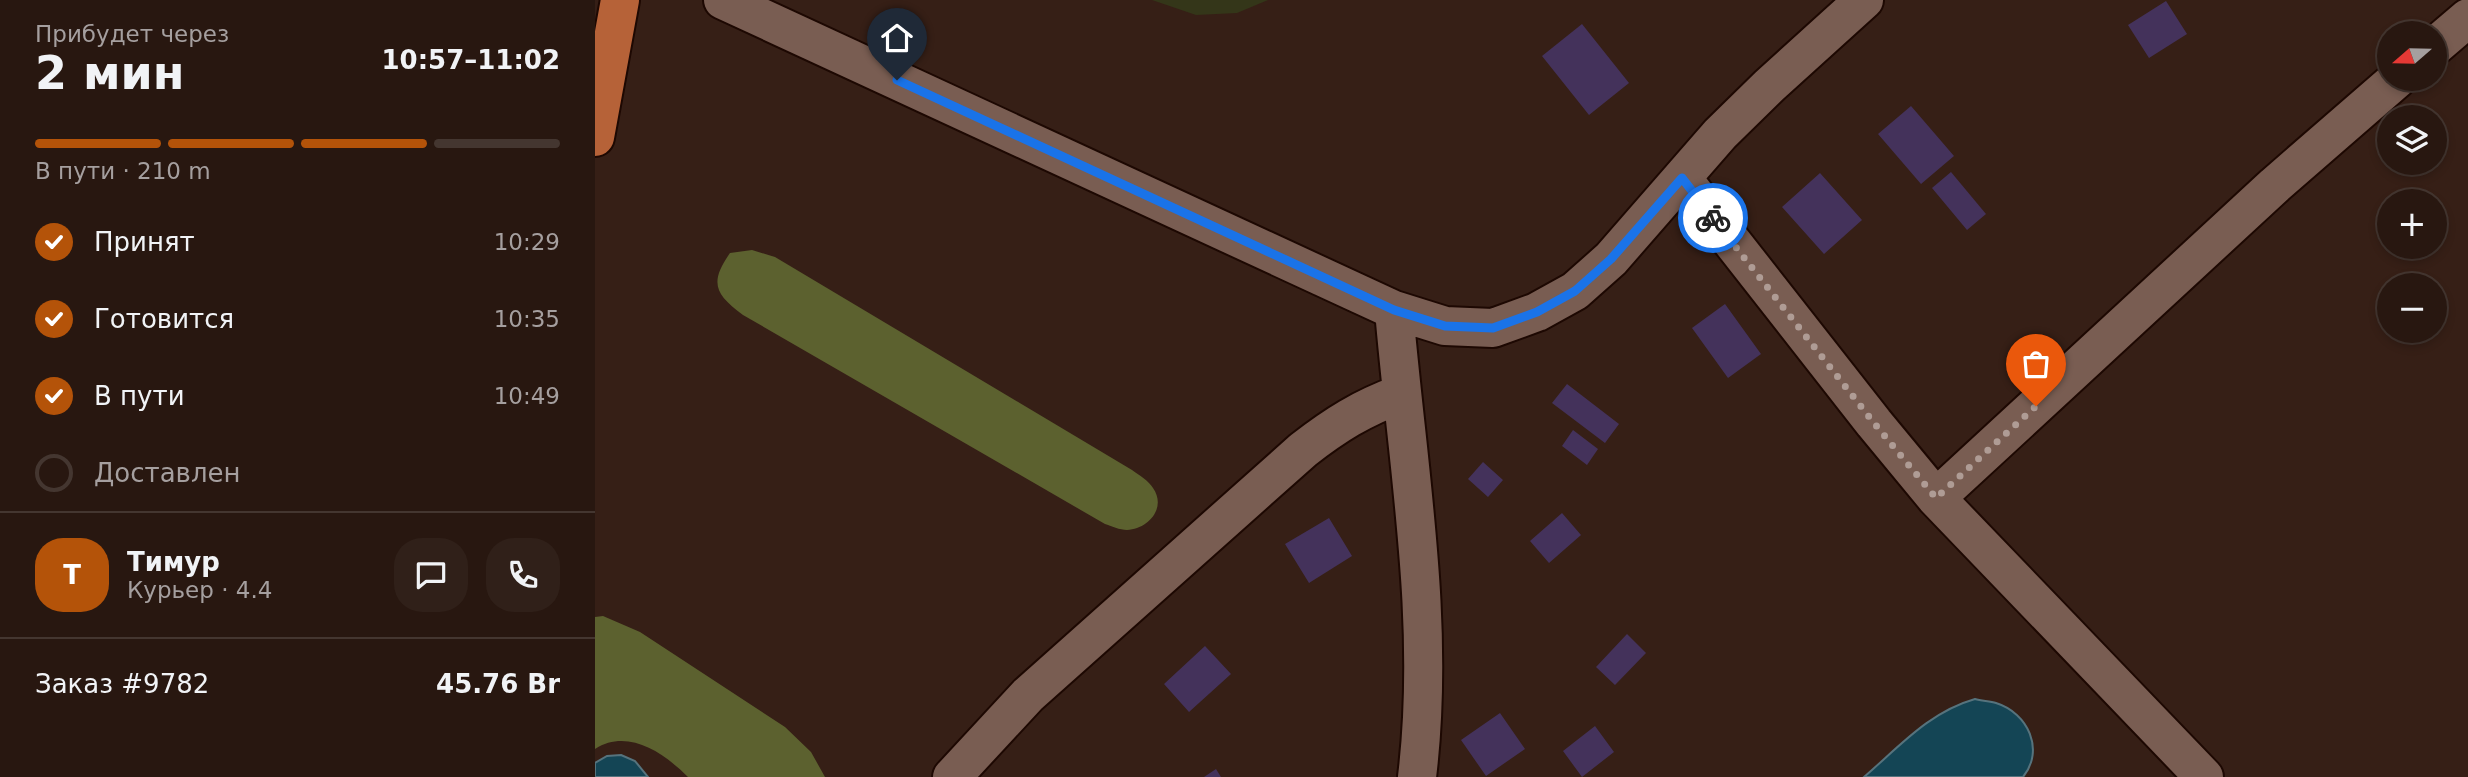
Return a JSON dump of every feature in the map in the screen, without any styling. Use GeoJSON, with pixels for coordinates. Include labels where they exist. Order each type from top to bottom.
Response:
{"type":"FeatureCollection","features":[{"type":"Feature","properties":{"kind":"main road"},"geometry":{"type":"LineString","coordinates":[[595,137],[620,0]]}},
{"type":"Feature","properties":{"kind":"street"},"geometry":{"type":"LineString","coordinates":[[723,0],[1394,310],[1445,326],[1493,328],[1537,312],[1575,291],[1611,259],[1720,134],[1864,0]]}},
{"type":"Feature","properties":{"kind":"street"},"geometry":{"type":"LineString","coordinates":[[2447,36],[2468,18]]}},
{"type":"Feature","properties":{"kind":"street"},"geometry":{"type":"LineString","coordinates":[[1936,498],[2275,185],[2383,91]]}},
{"type":"Feature","properties":{"kind":"street"},"geometry":{"type":"LineString","coordinates":[[1682,178],[1936,498],[2204,777]]}},
{"type":"Feature","properties":{"kind":"street"},"geometry":{"type":"LineString","coordinates":[[1394,310],[1422,608],[1425,670],[1417,777]]}},
{"type":"Feature","properties":{"kind":"street"},"geometry":{"type":"LineString","coordinates":[[952,777],[1028,695],[1303,450],[1369,405],[1401,394]]}},
{"type":"Feature","properties":{"kind":"green space"},"geometry":{"type":"Polygon","coordinates":[[[1152,0],[1268,0],[1237,13],[1196,15],[1152,0]]]}},
{"type":"Feature","properties":{"kind":"green space"},"geometry":{"type":"Polygon","coordinates":[[[752,250],[775,257],[1132,470],[1149,483],[1157,496],[1158,503],[1153,516],[1135,529],[1119,529],[1105,524],[743,315],[721,294],[718,287],[719,272],[730,253],[752,250]]]}},
{"type":"Feature","properties":{"kind":"green space"},"geometry":{"type":"Polygon","coordinates":[[[603,616],[640,632],[785,727],[811,752],[825,777],[688,777],[657,752],[633,742],[607,743],[595,749],[595,617],[603,616]]]}},
{"type":"Feature","properties":{"kind":"water"},"geometry":{"type":"Polygon","coordinates":[[[1975,699],[1994,702],[2007,708],[2024,724],[2033,744],[2033,755],[2023,777],[1864,777],[1929,721],[1975,699]]]}},
{"type":"Feature","properties":{"kind":"water"},"geometry":{"type":"Polygon","coordinates":[[[621,755],[635,761],[648,777],[595,777],[595,763],[607,756],[621,755]]]}},
{"type":"Feature","properties":{"kind":"building"},"geometry":{"type":"Polygon","coordinates":[[[2166,1],[2187,34],[2149,58],[2128,25],[2166,1]]]}},
{"type":"Feature","properties":{"kind":"building"},"geometry":{"type":"Polygon","coordinates":[[[1582,24],[1629,83],[1589,115],[1542,56],[1582,24]]]}},
{"type":"Feature","properties":{"kind":"building"},"geometry":{"type":"Polygon","coordinates":[[[1911,106],[1954,156],[1921,184],[1878,134],[1911,106]]]}},
{"type":"Feature","properties":{"kind":"building"},"geometry":{"type":"Polygon","coordinates":[[[1951,172],[1986,214],[1967,230],[1932,188],[1951,172]]]}},
{"type":"Feature","properties":{"kind":"building"},"geometry":{"type":"Polygon","coordinates":[[[1820,173],[1862,220],[1824,254],[1782,207],[1820,173]]]}},
{"type":"Feature","properties":{"kind":"building"},"geometry":{"type":"Polygon","coordinates":[[[1725,304],[1761,354],[1728,378],[1692,328],[1725,304]]]}},
{"type":"Feature","properties":{"kind":"building"},"geometry":{"type":"Polygon","coordinates":[[[1567,384],[1619,424],[1605,443],[1552,403],[1567,384]]]}},
{"type":"Feature","properties":{"kind":"building"},"geometry":{"type":"Polygon","coordinates":[[[1573,430],[1598,449],[1587,465],[1562,446],[1573,430]]]}},
{"type":"Feature","properties":{"kind":"building"},"geometry":{"type":"Polygon","coordinates":[[[1483,462],[1503,480],[1488,497],[1468,479],[1483,462]]]}},
{"type":"Feature","properties":{"kind":"building"},"geometry":{"type":"Polygon","coordinates":[[[1562,513],[1581,535],[1549,563],[1530,541],[1562,513]]]}},
{"type":"Feature","properties":{"kind":"building"},"geometry":{"type":"Polygon","coordinates":[[[1329,518],[1352,556],[1309,583],[1285,544],[1329,518]]]}},
{"type":"Feature","properties":{"kind":"building"},"geometry":{"type":"Polygon","coordinates":[[[1627,634],[1646,653],[1615,685],[1596,667],[1627,634]]]}},
{"type":"Feature","properties":{"kind":"building"},"geometry":{"type":"Polygon","coordinates":[[[1205,646],[1231,674],[1189,712],[1164,684],[1205,646]]]}},
{"type":"Feature","properties":{"kind":"building"},"geometry":{"type":"Polygon","coordinates":[[[1500,713],[1525,749],[1486,776],[1461,740],[1500,713]]]}},
{"type":"Feature","properties":{"kind":"building"},"geometry":{"type":"Polygon","coordinates":[[[1595,726],[1614,752],[1582,777],[1563,751],[1595,726]]]}},
{"type":"Feature","properties":{"kind":"building"},"geometry":{"type":"Polygon","coordinates":[[[1216,769],[1221,777],[1204,777],[1216,769]]]}},
{"type":"Feature","properties":{"kind":"way so far"},"geometry":{"type":"LineString","coordinates":[[1713,218],[1936,498],[2036,406]]}},
{"type":"Feature","properties":{"kind":"route"},"geometry":{"type":"LineString","coordinates":[[897,80],[1394,310],[1445,326],[1493,328],[1537,312],[1575,291],[1611,259],[1682,178],[1713,218]]}}]}
